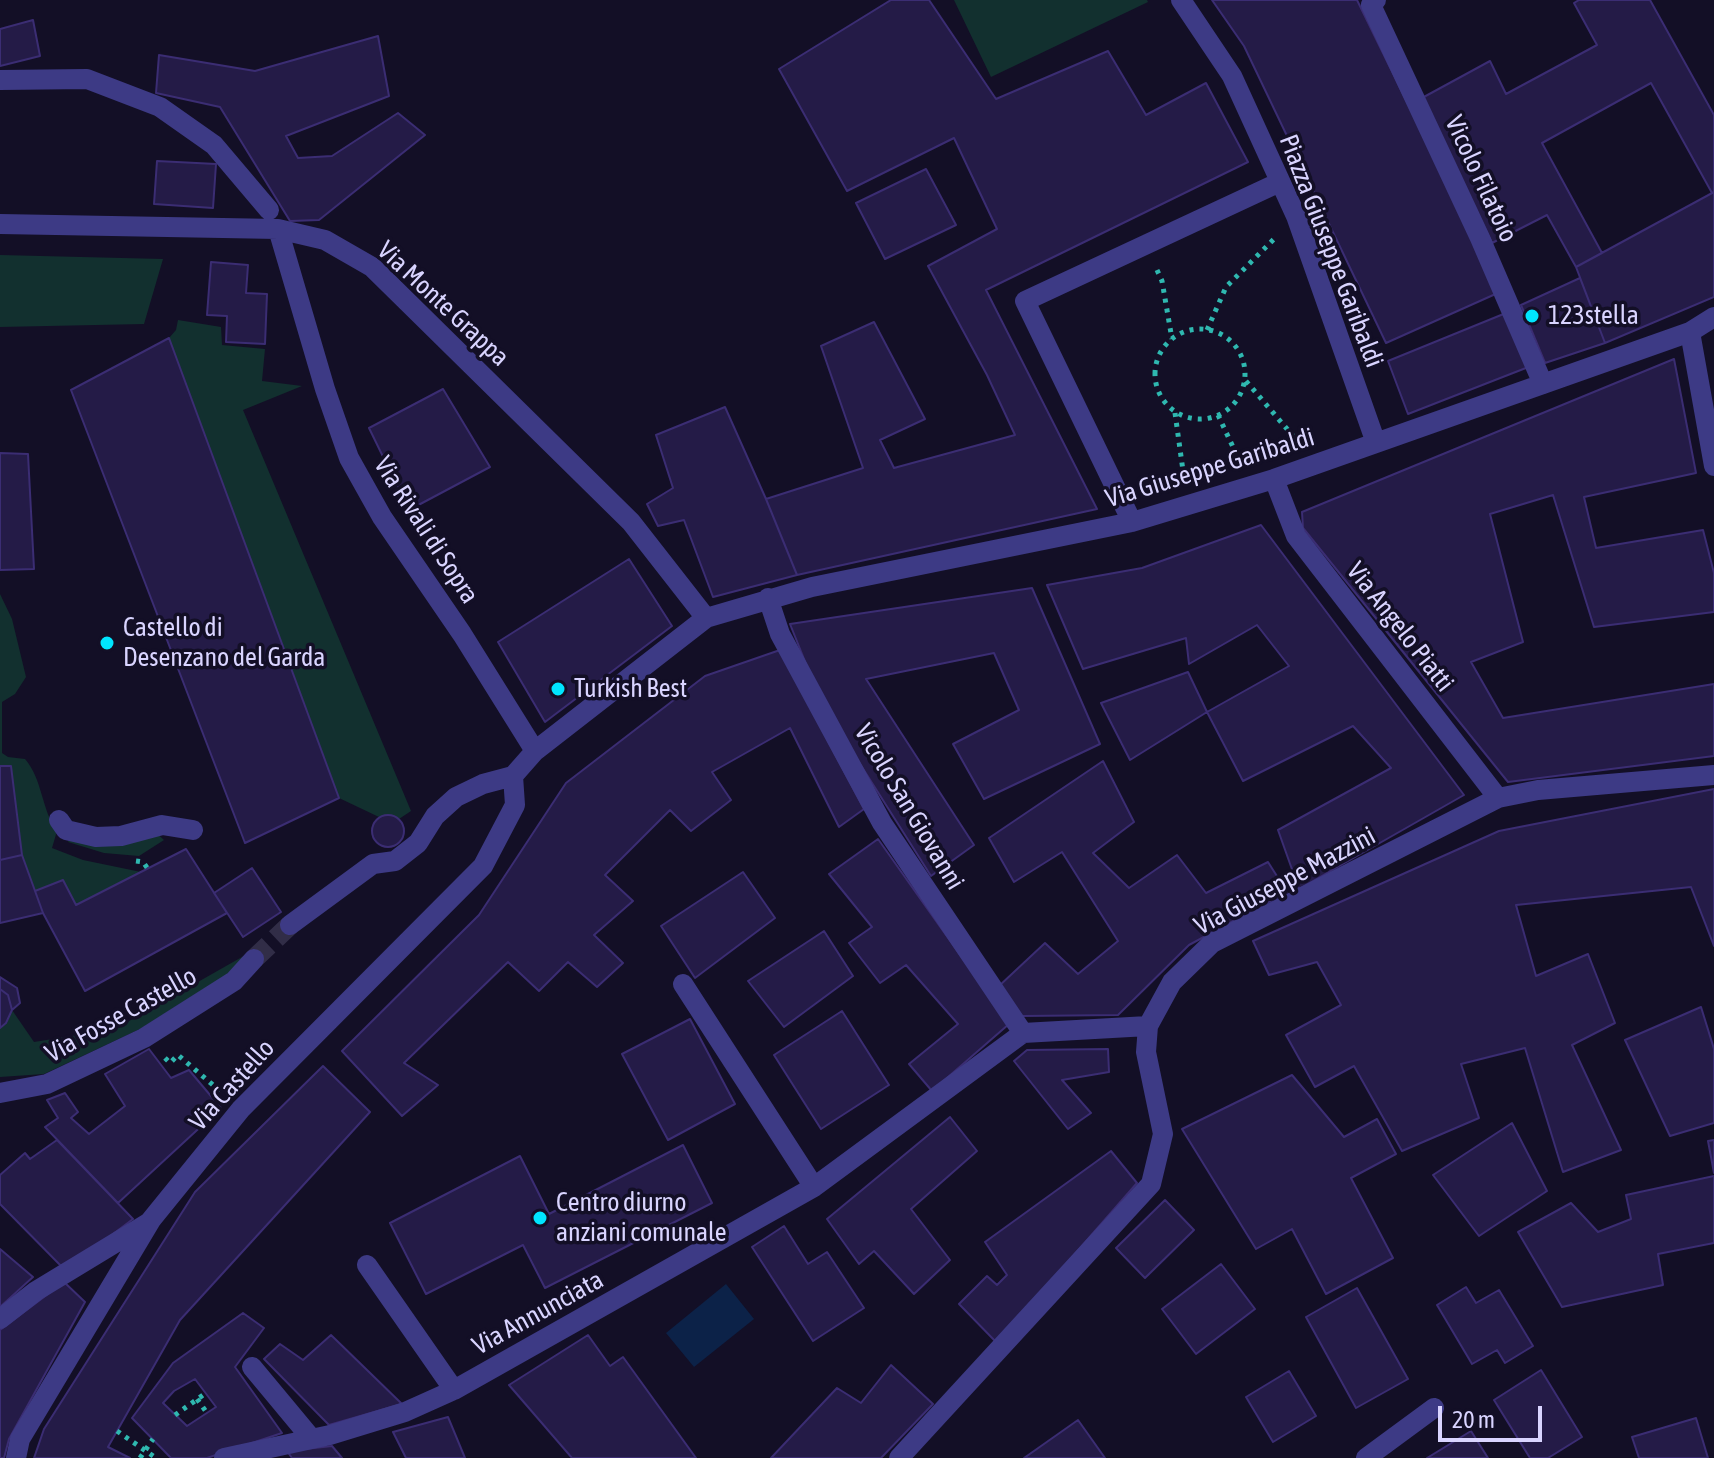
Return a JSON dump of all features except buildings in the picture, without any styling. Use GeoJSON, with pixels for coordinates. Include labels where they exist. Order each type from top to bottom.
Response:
{"type":"FeatureCollection","features":[{"type":"Feature","properties":{"kind":"street","name":"Piazza Giuseppe Garibaldi"},"geometry":{"type":"LineString","coordinates":[[1181,0],[1232,76],[1296,216],[1376,443]]}},
{"type":"Feature","properties":{"kind":"street","name":"Vicolo Filatoio"},"geometry":{"type":"LineString","coordinates":[[1376,0],[1371,5],[1480,238],[1543,384]]}},
{"type":"Feature","properties":{"kind":"street"},"geometry":{"type":"LineString","coordinates":[[0,80],[87,79],[160,107],[214,145],[274,219]]}},
{"type":"Feature","properties":{"kind":"street"},"geometry":{"type":"LineString","coordinates":[[1132,522],[1025,301],[1280,182]]}},
{"type":"Feature","properties":{"kind":"street","name":"Via Monte Grappa"},"geometry":{"type":"LineString","coordinates":[[0,224],[274,219],[325,240],[372,267],[631,522],[706,618]]}},
{"type":"Feature","properties":{"kind":"street","name":"Via Rivali di Sopra"},"geometry":{"type":"LineString","coordinates":[[274,219],[349,458],[382,517],[462,634],[535,751]]}},
{"type":"Feature","properties":{"kind":"street","name":"Via Giuseppe Garibaldi"},"geometry":{"type":"LineString","coordinates":[[706,618],[768,598],[938,560],[1132,522],[1188,506],[1317,465],[1690,332],[1714,317]]}},
{"type":"Feature","properties":{"kind":"street"},"geometry":{"type":"LineString","coordinates":[[1690,332],[1714,466]]}},
{"type":"Feature","properties":{"kind":"street","name":"Via Angelo Piatti"},"geometry":{"type":"LineString","coordinates":[[1274,479],[1296,536],[1498,798]]}},
{"type":"Feature","properties":{"kind":"street","name":"Vicolo San Giovanni"},"geometry":{"type":"LineString","coordinates":[[768,598],[780,634],[882,823],[1023,1033]]}},
{"type":"Feature","properties":{"kind":"street"},"geometry":{"type":"LineString","coordinates":[[290,925],[373,864],[395,861],[418,843],[435,816],[456,797],[483,784],[513,776],[535,751],[706,618]]}},
{"type":"Feature","properties":{"kind":"street","name":"Via Giuseppe Mazzini"},"geometry":{"type":"LineString","coordinates":[[899,1458],[1151,1184],[1163,1134],[1146,1052],[1148,1026],[1172,982],[1212,943],[1498,798],[1538,790],[1714,775]]}},
{"type":"Feature","properties":{"kind":"street","name":"Via Castello"},"geometry":{"type":"LineString","coordinates":[[16,1458],[20,1439],[151,1220],[241,1109],[483,866],[515,805],[513,776]]}},
{"type":"Feature","properties":{"kind":"street"},"geometry":{"type":"LineString","coordinates":[[59,820],[66,830],[96,837],[121,836],[162,825],[193,830]]}},
{"type":"Feature","properties":{"kind":"street","name":"Via Fosse Castello"},"geometry":{"type":"LineString","coordinates":[[0,1093],[47,1084],[144,1038],[234,981],[254,959]]}},
{"type":"Feature","properties":{"kind":"street"},"geometry":{"type":"LineString","coordinates":[[683,984],[814,1187]]}},
{"type":"Feature","properties":{"kind":"street"},"geometry":{"type":"LineString","coordinates":[[1023,1033],[1148,1026]]}},
{"type":"Feature","properties":{"kind":"street","name":"Via Annunciata"},"geometry":{"type":"LineString","coordinates":[[224,1458],[405,1412],[454,1390],[814,1187],[1023,1033]]}},
{"type":"Feature","properties":{"kind":"street"},"geometry":{"type":"LineString","coordinates":[[0,1319],[36,1291],[151,1220]]}},
{"type":"Feature","properties":{"kind":"street"},"geometry":{"type":"LineString","coordinates":[[367,1265],[454,1390]]}},
{"type":"Feature","properties":{"kind":"street"},"geometry":{"type":"LineString","coordinates":[[252,1367],[311,1438]]}},
{"type":"Feature","properties":{"kind":"street"},"geometry":{"type":"LineString","coordinates":[[1366,1458],[1434,1408]]}},
{"type":"Feature","properties":{"kind":"path"},"geometry":{"type":"LineString","coordinates":[[1207,330],[1226,287],[1296,216]]}},
{"type":"Feature","properties":{"kind":"path"},"geometry":{"type":"LineString","coordinates":[[1144,245],[1162,281],[1172,339]]}},
{"type":"Feature","properties":{"kind":"path"},"geometry":{"type":"LineString","coordinates":[[1207,330],[1221,334],[1232,342],[1245,367],[1245,380],[1240,395],[1231,407],[1204,419],[1188,418],[1175,412],[1157,390],[1156,362],[1162,349],[1183,332],[1207,330]]}},
{"type":"Feature","properties":{"kind":"path"},"geometry":{"type":"LineString","coordinates":[[1245,380],[1317,465]]}},
{"type":"Feature","properties":{"kind":"path"},"geometry":{"type":"LineString","coordinates":[[1175,412],[1188,506]]}},
{"type":"Feature","properties":{"kind":"path"},"geometry":{"type":"LineString","coordinates":[[1218,415],[1251,487]]}},
{"type":"Feature","properties":{"kind":"path"},"geometry":{"type":"LineString","coordinates":[[144,1038],[170,1063],[178,1055],[241,1109]]}},
{"type":"Feature","properties":{"kind":"path"},"geometry":{"type":"LineString","coordinates":[[175,1415],[206,1393]]}},
{"type":"Feature","properties":{"kind":"path"},"geometry":{"type":"LineString","coordinates":[[197,1399],[207,1413]]}},
{"type":"Feature","properties":{"kind":"path"},"geometry":{"type":"LineString","coordinates":[[117,1431],[156,1458]]}},
{"type":"Feature","properties":{"kind":"path"},"geometry":{"type":"LineString","coordinates":[[140,1458],[153,1439]]}},
{"type":"Feature","properties":{"kind":"green space"},"geometry":{"type":"Polygon","coordinates":[[[954,0],[1147,0],[1148,2],[991,77],[954,0]]]}},
{"type":"Feature","properties":{"kind":"green space"},"geometry":{"type":"Polygon","coordinates":[[[0,255],[163,259],[144,324],[0,327],[0,255]]]}},
{"type":"Feature","properties":{"kind":"green space"},"geometry":{"type":"Polygon","coordinates":[[[178,320],[221,327],[222,345],[265,349],[262,381],[302,386],[243,410],[411,811],[399,819],[389,815],[379,817],[339,798],[169,338],[176,330],[178,320]]]}},
{"type":"Feature","properties":{"kind":"green space"},"geometry":{"type":"Polygon","coordinates":[[[0,594],[12,619],[26,677],[15,694],[2,702],[2,753],[25,759],[31,767],[57,831],[52,848],[83,860],[141,872],[76,905],[62,880],[35,891],[22,855],[11,766],[0,766],[0,594]]]}},
{"type":"Feature","properties":{"kind":"green space"},"geometry":{"type":"Polygon","coordinates":[[[151,828],[164,840],[139,856],[104,853],[68,842],[70,838],[151,828]]]}},
{"type":"Feature","properties":{"kind":"green space"},"geometry":{"type":"Polygon","coordinates":[[[249,953],[226,975],[140,1029],[44,1074],[0,1077],[0,1028],[7,1023],[12,1010],[34,1042],[115,1029],[249,953]]]}},
{"type":"Feature","properties":{"kind":"water"},"geometry":{"type":"Polygon","coordinates":[[[726,1284],[754,1319],[694,1367],[666,1333],[726,1284]]]}},
{"type":"Feature","properties":{"kind":"tunnel"},"geometry":{"type":"LineString","coordinates":[[254,959],[290,925]]}},
{"type":"Feature","properties":{"kind":"place","name":"123stella"},"geometry":{"type":"Point","coordinates":[1532,316]}},
{"type":"Feature","properties":{"kind":"place","name":"Castello di Desenzano del Garda"},"geometry":{"type":"Point","coordinates":[107,643]}},
{"type":"Feature","properties":{"kind":"place","name":"Turkish Best"},"geometry":{"type":"Point","coordinates":[558,689]}},
{"type":"Feature","properties":{"kind":"place","name":"Centro diurno anziani comunale"},"geometry":{"type":"Point","coordinates":[540,1218]}}]}
